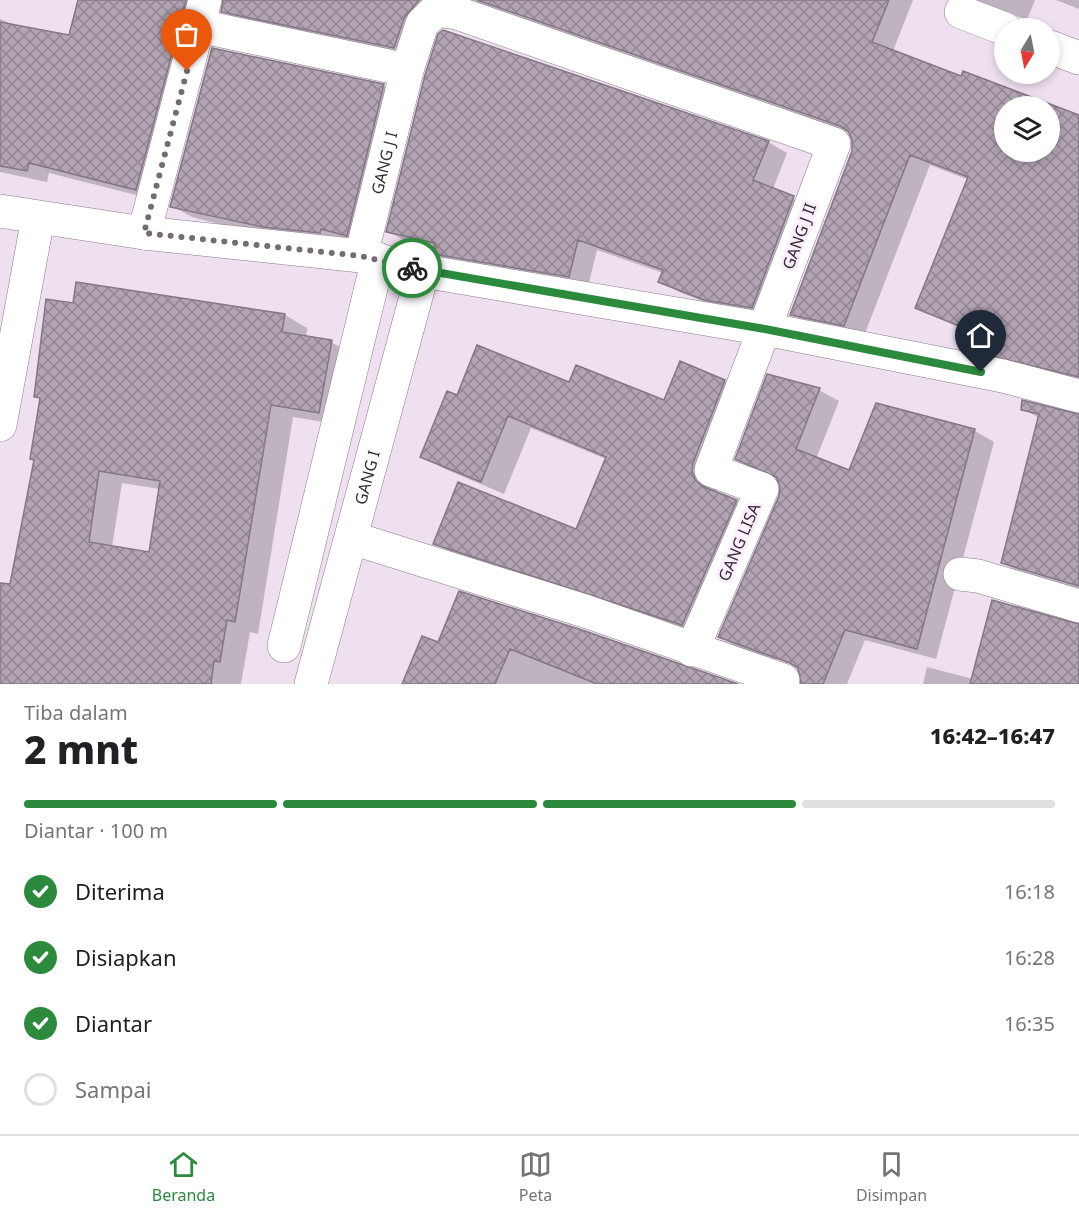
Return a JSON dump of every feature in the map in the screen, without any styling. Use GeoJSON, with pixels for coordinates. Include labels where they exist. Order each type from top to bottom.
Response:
{"type":"FeatureCollection","features":[{"type":"Feature","properties":{"kind":"street","name":"GANG J I"},"geometry":{"type":"LineString","coordinates":[[284,646],[370,258],[407,70],[422,24],[436,10],[457,13],[834,144]]}},
{"type":"Feature","properties":{"kind":"street"},"geometry":{"type":"LineString","coordinates":[[961,12],[994,25]]}},
{"type":"Feature","properties":{"kind":"street"},"geometry":{"type":"LineString","coordinates":[[144,233],[202,13],[407,70]]}},
{"type":"Feature","properties":{"kind":"street"},"geometry":{"type":"LineString","coordinates":[[1060,50],[1079,58]]}},
{"type":"Feature","properties":{"kind":"street","name":"GANG J II"},"geometry":{"type":"LineString","coordinates":[[765,329],[834,144]]}},
{"type":"Feature","properties":{"kind":"street"},"geometry":{"type":"LineString","coordinates":[[0,211],[144,233],[370,258],[423,271],[765,329],[1003,376],[1079,396]]}},
{"type":"Feature","properties":{"kind":"street"},"geometry":{"type":"LineString","coordinates":[[0,425],[38,218]]}},
{"type":"Feature","properties":{"kind":"street","name":"GANG I"},"geometry":{"type":"LineString","coordinates":[[311,684],[423,271]]}},
{"type":"Feature","properties":{"kind":"street","name":"GANG LISA"},"geometry":{"type":"LineString","coordinates":[[692,650],[762,489],[711,470],[765,329]]}},
{"type":"Feature","properties":{"kind":"street"},"geometry":{"type":"LineString","coordinates":[[352,538],[588,612],[783,680]]}},
{"type":"Feature","properties":{"kind":"street"},"geometry":{"type":"LineString","coordinates":[[960,574],[978,576],[1079,606]]}},
{"type":"Feature","properties":{"kind":"building"},"geometry":{"type":"Polygon","coordinates":[[[78,0],[186,0],[136,190],[29,163],[27,171],[0,166],[0,22],[69,35],[78,0]]]}},
{"type":"Feature","properties":{"kind":"building"},"geometry":{"type":"Polygon","coordinates":[[[223,0],[419,0],[404,18],[394,48],[221,12],[223,0]]]}},
{"type":"Feature","properties":{"kind":"building"},"geometry":{"type":"Polygon","coordinates":[[[477,0],[889,0],[872,42],[961,76],[963,71],[1029,96],[994,96],[994,162],[1060,162],[1060,108],[1079,115],[1079,377],[962,349],[964,328],[915,308],[968,177],[910,155],[844,326],[790,315],[852,151],[852,140],[848,131],[840,126],[477,0]]]}},
{"type":"Feature","properties":{"kind":"building"},"geometry":{"type":"Polygon","coordinates":[[[443,30],[769,141],[753,180],[794,196],[752,308],[704,300],[658,282],[663,270],[578,240],[569,277],[433,254],[435,243],[386,232],[425,75],[438,34],[443,30]]]}},
{"type":"Feature","properties":{"kind":"building"},"geometry":{"type":"Polygon","coordinates":[[[212,48],[384,84],[347,236],[321,229],[320,233],[263,227],[170,207],[212,48]]]}},
{"type":"Feature","properties":{"kind":"building"},"geometry":{"type":"Polygon","coordinates":[[[76,282],[285,314],[282,332],[332,340],[319,413],[271,405],[235,622],[227,620],[220,662],[214,661],[211,684],[0,684],[0,583],[10,584],[34,460],[30,459],[40,398],[34,397],[46,299],[73,303],[76,282]],[[99,471],[89,542],[149,552],[160,481],[99,471]]]}},
{"type":"Feature","properties":{"kind":"building"},"geometry":{"type":"Polygon","coordinates":[[[477,345],[569,382],[576,365],[664,400],[680,361],[725,380],[693,463],[692,472],[696,481],[704,487],[737,500],[682,625],[433,544],[458,482],[576,529],[606,457],[508,416],[481,482],[420,457],[447,391],[457,395],[477,345]]]}},
{"type":"Feature","properties":{"kind":"building"},"geometry":{"type":"Polygon","coordinates":[[[767,374],[820,388],[796,449],[849,470],[876,403],[975,429],[917,649],[845,630],[823,684],[801,684],[798,668],[790,663],[718,637],[779,496],[780,486],[776,477],[735,459],[767,374]]]}},
{"type":"Feature","properties":{"kind":"building"},"geometry":{"type":"Polygon","coordinates":[[[1022,400],[1079,414],[1079,586],[1001,563],[1039,414],[1021,410],[1022,400]]]}},
{"type":"Feature","properties":{"kind":"building"},"geometry":{"type":"Polygon","coordinates":[[[459,591],[582,630],[738,684],[597,684],[510,649],[495,684],[402,684],[422,636],[438,642],[459,591]]]}},
{"type":"Feature","properties":{"kind":"building"},"geometry":{"type":"Polygon","coordinates":[[[992,600],[1079,624],[1079,684],[970,684],[992,600]]]}},
{"type":"Feature","properties":{"kind":"way so far"},"geometry":{"type":"LineString","coordinates":[[187,71],[144,233],[361,256],[412,268]]}},
{"type":"Feature","properties":{"kind":"route"},"geometry":{"type":"LineString","coordinates":[[412,268],[765,329],[981,372]]}}]}
